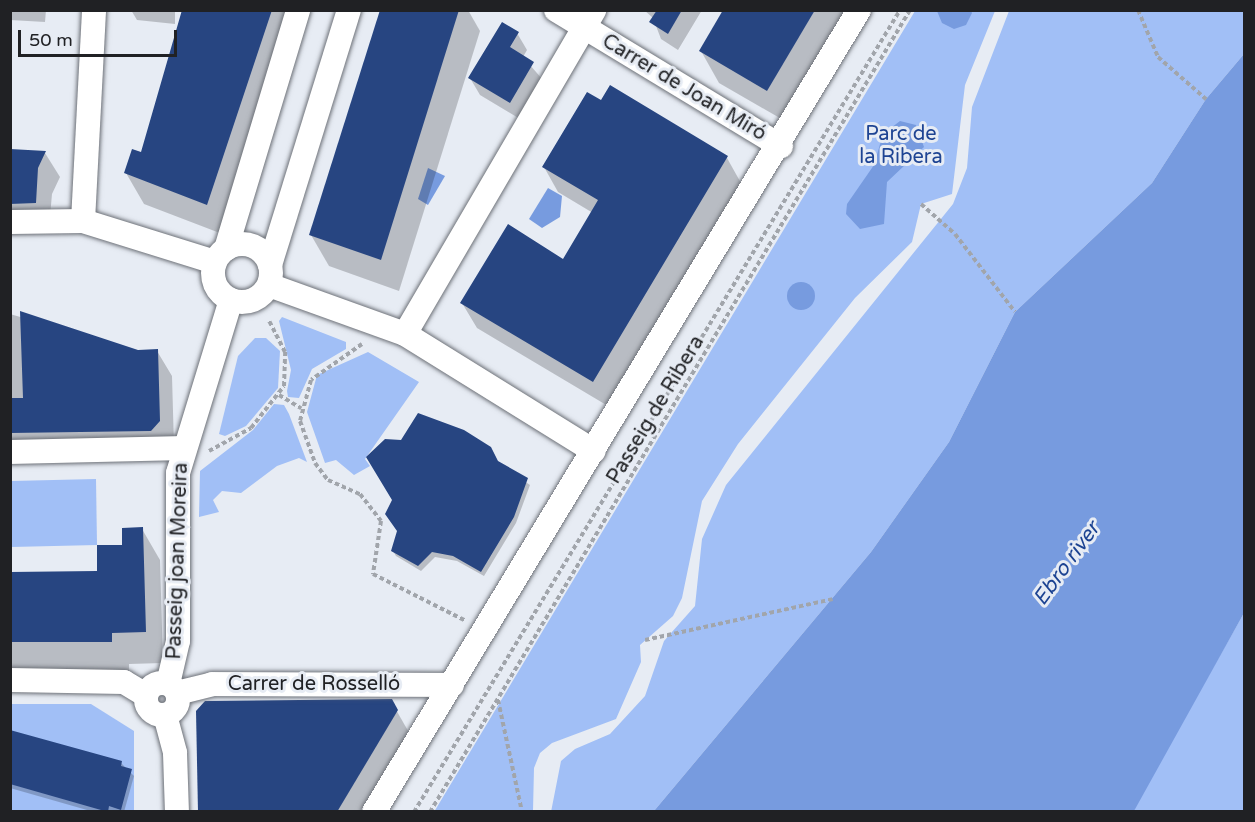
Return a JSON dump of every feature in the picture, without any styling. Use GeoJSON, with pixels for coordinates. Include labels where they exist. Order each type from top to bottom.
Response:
{"type":"FeatureCollection","features":[{"type":"Feature","properties":{"kind":"street"},"geometry":{"type":"LineString","coordinates":[[82,221],[94,10]]}},
{"type":"Feature","properties":{"kind":"street"},"geometry":{"type":"LineString","coordinates":[[298,10],[221,255],[215,284],[231,300],[255,299],[269,275],[349,10]]}},
{"type":"Feature","properties":{"kind":"street","name":"Carrer de Joan Miró"},"geometry":{"type":"LineString","coordinates":[[556,10],[589,19],[781,147]]}},
{"type":"Feature","properties":{"kind":"street","name":"Passeig de Ribera"},"geometry":{"type":"LineString","coordinates":[[374,812],[781,147],[860,10]]}},
{"type":"Feature","properties":{"kind":"street"},"geometry":{"type":"LineString","coordinates":[[405,334],[589,19]]}},
{"type":"Feature","properties":{"kind":"street"},"geometry":{"type":"LineString","coordinates":[[10,222],[82,221],[221,255],[252,246],[269,275],[405,334],[594,451]]}},
{"type":"Feature","properties":{"kind":"street","name":"Passeig joan Moreira"},"geometry":{"type":"LineString","coordinates":[[173,688],[178,641],[177,502],[193,451],[231,300]]}},
{"type":"Feature","properties":{"kind":"street"},"geometry":{"type":"LineString","coordinates":[[10,452],[193,451]]}},
{"type":"Feature","properties":{"kind":"street"},"geometry":{"type":"LineString","coordinates":[[10,680],[124,682],[146,695]]}},
{"type":"Feature","properties":{"kind":"street","name":"Carrer de Rosselló"},"geometry":{"type":"LineString","coordinates":[[173,688],[212,684],[452,685]]}},
{"type":"Feature","properties":{"kind":"street"},"geometry":{"type":"LineString","coordinates":[[153,685],[173,688],[176,708],[165,715],[149,709],[146,695],[153,685]]}},
{"type":"Feature","properties":{"kind":"street"},"geometry":{"type":"LineString","coordinates":[[165,715],[175,753],[177,812]]}},
{"type":"Feature","properties":{"kind":"path","name":"Passeig de Ribera"},"geometry":{"type":"LineString","coordinates":[[414,812],[900,10]]}},
{"type":"Feature","properties":{"kind":"path"},"geometry":{"type":"LineString","coordinates":[[430,812],[910,10]]}},
{"type":"Feature","properties":{"kind":"path"},"geometry":{"type":"LineString","coordinates":[[1138,10],[1158,57],[1206,99]]}},
{"type":"Feature","properties":{"kind":"path"},"geometry":{"type":"LineString","coordinates":[[921,204],[955,234],[1015,312]]}},
{"type":"Feature","properties":{"kind":"path"},"geometry":{"type":"LineString","coordinates":[[193,451],[245,432],[279,395],[286,363],[269,321]]}},
{"type":"Feature","properties":{"kind":"path"},"geometry":{"type":"LineString","coordinates":[[362,344],[315,373],[301,408],[300,421],[320,471],[360,494],[381,521],[373,574],[466,622]]}},
{"type":"Feature","properties":{"kind":"path"},"geometry":{"type":"LineString","coordinates":[[279,395],[301,408]]}},
{"type":"Feature","properties":{"kind":"path"},"geometry":{"type":"LineString","coordinates":[[645,640],[833,599]]}},
{"type":"Feature","properties":{"kind":"path"},"geometry":{"type":"LineString","coordinates":[[498,699],[522,812]]}},
{"type":"Feature","properties":{"kind":"green space","name":"Parc de la Ribera"},"geometry":{"type":"Polygon","coordinates":[[[915,11],[995,11],[965,85],[952,194],[921,204],[912,242],[855,298],[738,444],[702,501],[682,598],[673,616],[640,645],[641,662],[616,719],[552,743],[540,753],[534,768],[533,811],[434,812],[915,11]]]}},
{"type":"Feature","properties":{"kind":"green space"},"geometry":{"type":"Polygon","coordinates":[[[1009,11],[1244,11],[1244,54],[1206,99],[1152,183],[1015,312],[949,442],[871,552],[654,811],[551,812],[561,761],[575,749],[610,734],[645,696],[664,641],[695,606],[702,539],[726,485],[953,204],[967,168],[972,107],[1009,11]]]}},
{"type":"Feature","properties":{"kind":"green space"},"geometry":{"type":"Polygon","coordinates":[[[282,317],[346,342],[346,349],[312,369],[299,398],[288,397],[291,370],[279,321],[282,317]]]}},
{"type":"Feature","properties":{"kind":"green space"},"geometry":{"type":"Polygon","coordinates":[[[255,338],[266,338],[280,351],[278,388],[246,426],[225,436],[219,434],[238,356],[255,338]]]}},
{"type":"Feature","properties":{"kind":"green space"},"geometry":{"type":"Polygon","coordinates":[[[368,352],[419,382],[365,459],[370,466],[354,475],[336,460],[325,463],[307,412],[317,375],[368,352]]]}},
{"type":"Feature","properties":{"kind":"green space"},"geometry":{"type":"Polygon","coordinates":[[[274,404],[284,405],[307,462],[299,458],[277,466],[241,493],[222,491],[213,500],[219,512],[199,517],[200,471],[253,430],[274,404]]]}},
{"type":"Feature","properties":{"kind":"green space"},"geometry":{"type":"Polygon","coordinates":[[[96,479],[97,545],[11,547],[11,481],[96,479]]]}},
{"type":"Feature","properties":{"kind":"green space"},"geometry":{"type":"Polygon","coordinates":[[[1244,613],[1244,811],[1134,812],[1135,805],[1244,613]]]}},
{"type":"Feature","properties":{"kind":"green space"},"geometry":{"type":"Polygon","coordinates":[[[10,704],[91,704],[134,731],[134,811],[11,811],[10,704]]]}},
{"type":"Feature","properties":{"kind":"water"},"geometry":{"type":"Polygon","coordinates":[[[937,11],[971,11],[972,13],[966,25],[954,29],[942,23],[937,11]]]}},
{"type":"Feature","properties":{"kind":"water","name":"Ebro river"},"geometry":{"type":"Polygon","coordinates":[[[1244,54],[1244,613],[1134,811],[654,811],[871,552],[949,442],[1015,312],[1152,183],[1206,99],[1244,54]]]}},
{"type":"Feature","properties":{"kind":"water"},"geometry":{"type":"Polygon","coordinates":[[[900,121],[916,125],[924,147],[887,182],[884,224],[860,229],[846,214],[847,204],[874,165],[883,134],[900,121]]]}},
{"type":"Feature","properties":{"kind":"water"},"geometry":{"type":"Polygon","coordinates":[[[428,168],[445,176],[428,205],[418,199],[428,168]]]}},
{"type":"Feature","properties":{"kind":"water"},"geometry":{"type":"Polygon","coordinates":[[[548,188],[562,196],[560,217],[542,228],[529,219],[548,188]]]}},
{"type":"Feature","properties":{"kind":"water"},"geometry":{"type":"Polygon","coordinates":[[[801,282],[811,286],[815,296],[811,306],[801,310],[791,306],[787,296],[791,286],[801,282]]]}},
{"type":"Feature","properties":{"kind":"building"},"geometry":{"type":"Polygon","coordinates":[[[182,10],[272,10],[207,205],[124,173],[132,149],[141,152],[182,10]]]}},
{"type":"Feature","properties":{"kind":"building"},"geometry":{"type":"Polygon","coordinates":[[[380,10],[459,10],[381,260],[309,235],[380,10]]]}},
{"type":"Feature","properties":{"kind":"building"},"geometry":{"type":"Polygon","coordinates":[[[657,10],[682,10],[668,34],[649,22],[657,10]]]}},
{"type":"Feature","properties":{"kind":"building"},"geometry":{"type":"Polygon","coordinates":[[[723,10],[815,10],[767,91],[699,51],[723,10]]]}},
{"type":"Feature","properties":{"kind":"building"},"geometry":{"type":"Polygon","coordinates":[[[502,22],[519,32],[510,47],[534,62],[510,103],[468,78],[502,22]]]}},
{"type":"Feature","properties":{"kind":"building"},"geometry":{"type":"Polygon","coordinates":[[[610,85],[728,156],[593,382],[460,303],[508,224],[563,259],[598,200],[542,167],[587,92],[601,100],[610,85]]]}},
{"type":"Feature","properties":{"kind":"building"},"geometry":{"type":"Polygon","coordinates":[[[10,149],[46,151],[38,168],[36,203],[10,204],[10,149]]]}},
{"type":"Feature","properties":{"kind":"building"},"geometry":{"type":"Polygon","coordinates":[[[20,311],[138,350],[158,349],[160,421],[151,431],[10,433],[10,398],[23,398],[20,311]]]}},
{"type":"Feature","properties":{"kind":"building"},"geometry":{"type":"Polygon","coordinates":[[[418,413],[464,430],[491,447],[498,461],[528,478],[514,517],[481,572],[453,556],[432,552],[418,566],[391,551],[397,531],[385,514],[392,500],[366,457],[385,439],[401,440],[418,413]]]}},
{"type":"Feature","properties":{"kind":"building"},"geometry":{"type":"Polygon","coordinates":[[[143,527],[146,632],[112,633],[112,642],[10,642],[10,572],[97,571],[97,545],[122,545],[122,528],[143,527]]]}},
{"type":"Feature","properties":{"kind":"building"},"geometry":{"type":"Polygon","coordinates":[[[392,699],[398,710],[337,812],[198,812],[196,711],[205,701],[392,699]]]}},
{"type":"Feature","properties":{"kind":"building"},"geometry":{"type":"Polygon","coordinates":[[[10,730],[122,761],[121,766],[132,769],[121,810],[109,806],[108,812],[10,784],[10,730]]]}}]}
